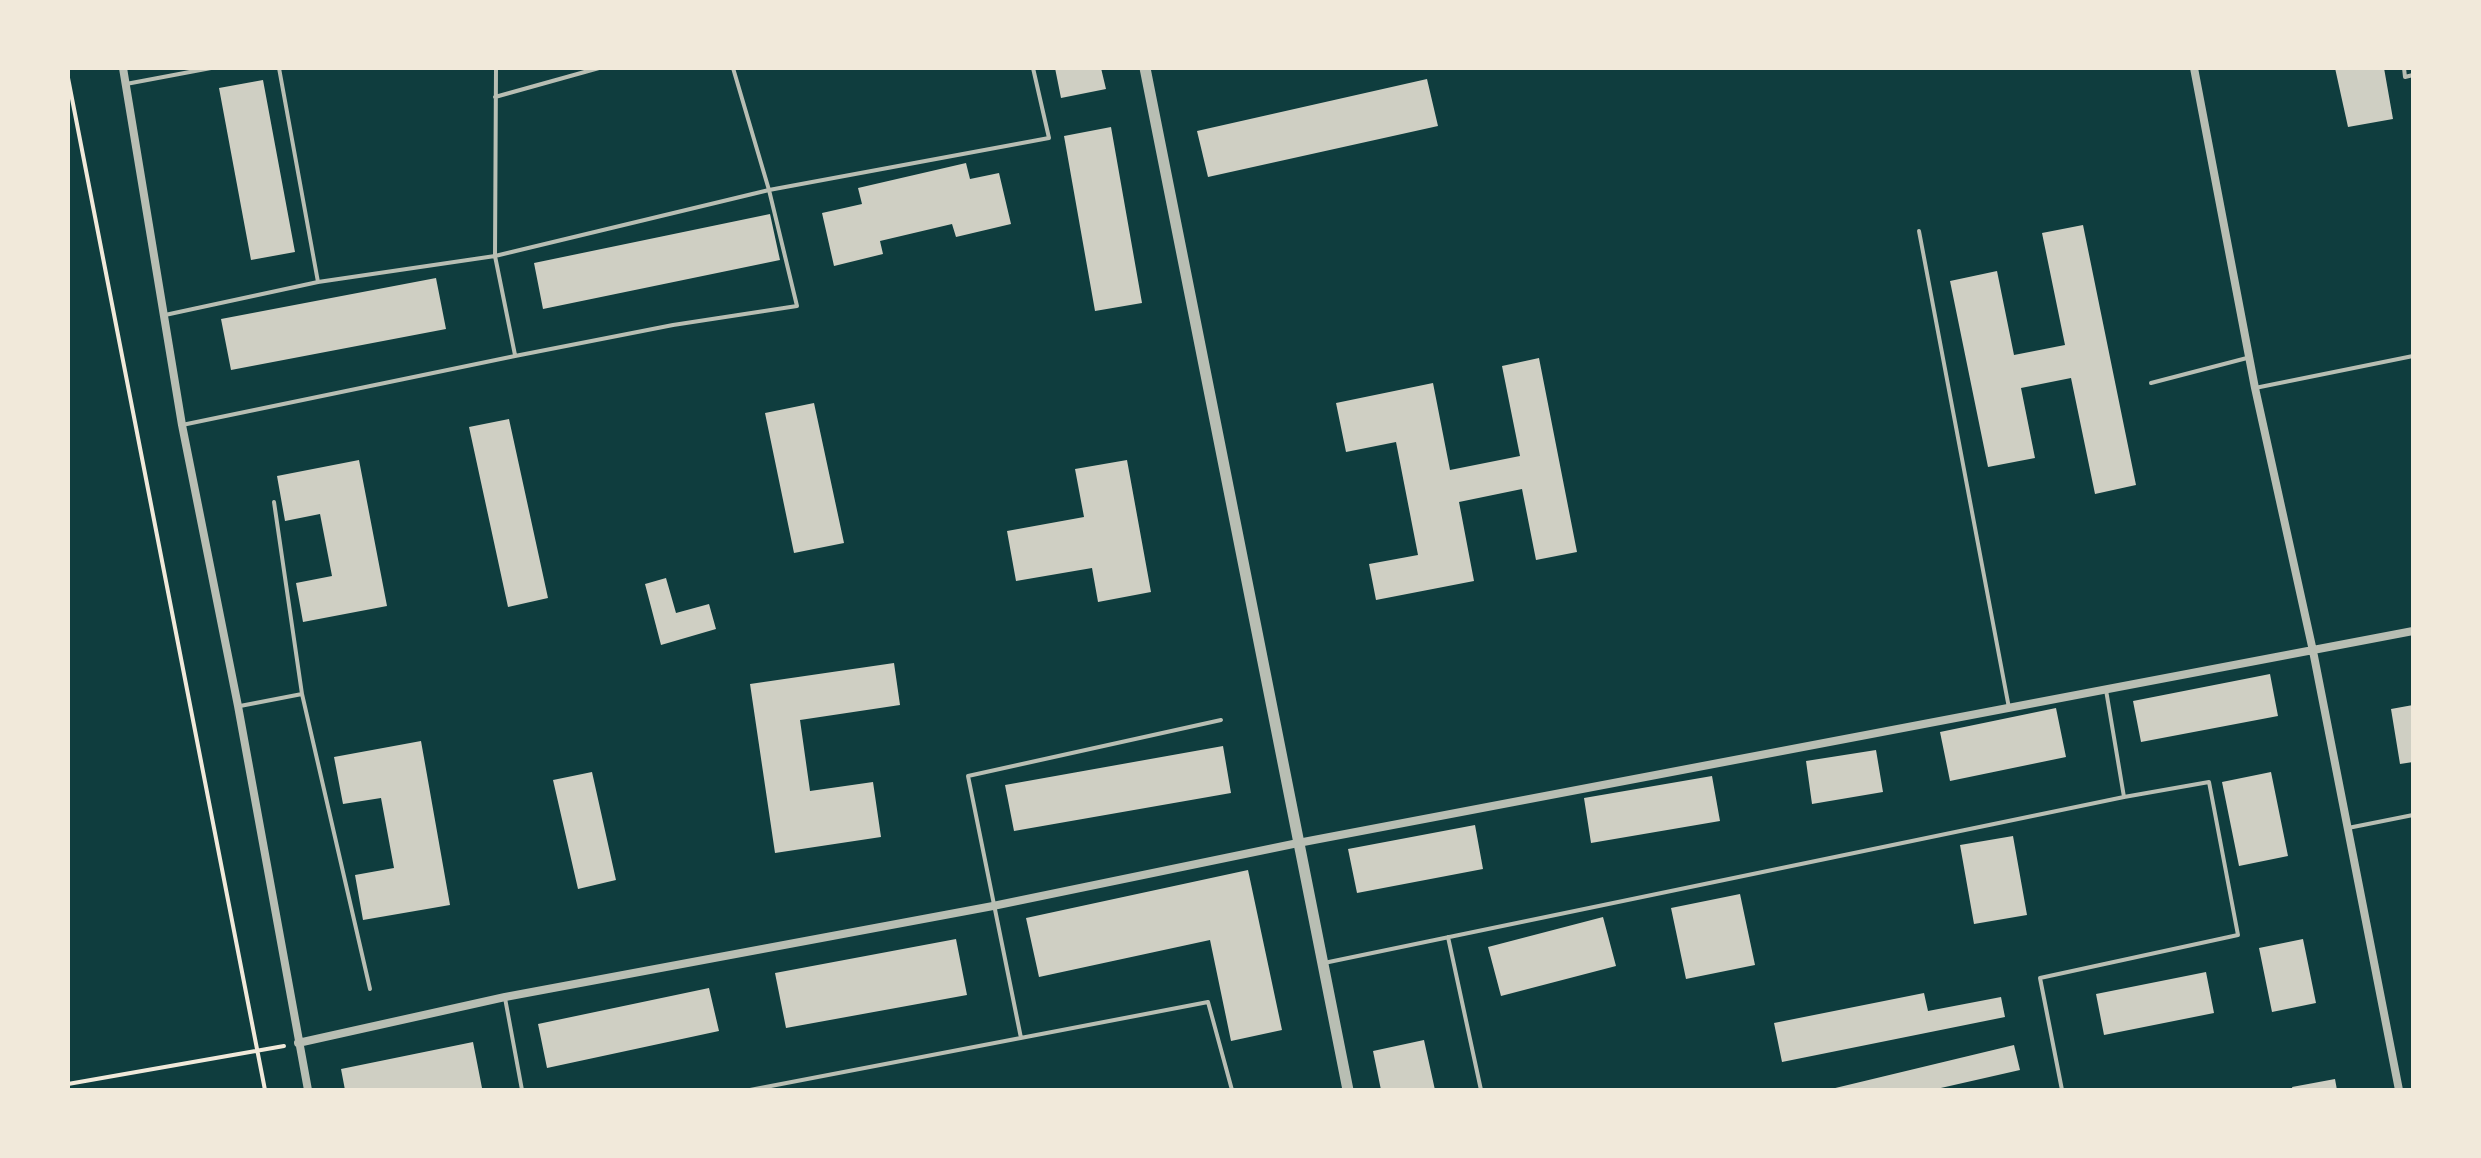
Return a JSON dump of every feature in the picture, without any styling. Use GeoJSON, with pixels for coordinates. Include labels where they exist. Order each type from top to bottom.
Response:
{"type":"FeatureCollection","features":[{"type":"Feature","properties":{"kind":"street"},"geometry":{"type":"LineString","coordinates":[[123,68],[182,425],[238,706],[308,1090]]}},
{"type":"Feature","properties":{"kind":"street"},"geometry":{"type":"LineString","coordinates":[[1145,68],[1348,1090]]}},
{"type":"Feature","properties":{"kind":"street"},"geometry":{"type":"LineString","coordinates":[[2194,68],[2255,388],[2313,651],[2399,1090]]}},
{"type":"Feature","properties":{"kind":"street"},"geometry":{"type":"LineString","coordinates":[[298,1043],[505,997],[993,906],[1298,843],[2413,631]]}},
{"type":"Feature","properties":{"kind":"lane"},"geometry":{"type":"LineString","coordinates":[[126,84],[211,68]]}},
{"type":"Feature","properties":{"kind":"lane"},"geometry":{"type":"LineString","coordinates":[[279,68],[318,282]]}},
{"type":"Feature","properties":{"kind":"lane"},"geometry":{"type":"LineString","coordinates":[[496,68],[495,256],[515,356]]}},
{"type":"Feature","properties":{"kind":"lane"},"geometry":{"type":"LineString","coordinates":[[495,97],[599,68]]}},
{"type":"Feature","properties":{"kind":"lane"},"geometry":{"type":"LineString","coordinates":[[182,425],[673,325],[797,306],[769,190],[733,68]]}},
{"type":"Feature","properties":{"kind":"lane"},"geometry":{"type":"LineString","coordinates":[[163,315],[318,282],[495,256],[769,190],[1049,138],[1033,68]]}},
{"type":"Feature","properties":{"kind":"lane"},"geometry":{"type":"LineString","coordinates":[[2404,68],[2405,77],[2413,75]]}},
{"type":"Feature","properties":{"kind":"lane"},"geometry":{"type":"LineString","coordinates":[[1919,231],[2009,708]]}},
{"type":"Feature","properties":{"kind":"lane"},"geometry":{"type":"LineString","coordinates":[[2255,388],[2413,356]]}},
{"type":"Feature","properties":{"kind":"lane"},"geometry":{"type":"LineString","coordinates":[[2151,383],[2249,357]]}},
{"type":"Feature","properties":{"kind":"lane"},"geometry":{"type":"LineString","coordinates":[[274,502],[302,694],[370,989]]}},
{"type":"Feature","properties":{"kind":"lane"},"geometry":{"type":"LineString","coordinates":[[2106,690],[2124,797]]}},
{"type":"Feature","properties":{"kind":"lane"},"geometry":{"type":"LineString","coordinates":[[238,706],[302,694]]}},
{"type":"Feature","properties":{"kind":"lane"},"geometry":{"type":"LineString","coordinates":[[1021,1038],[968,776],[1221,720]]}},
{"type":"Feature","properties":{"kind":"lane"},"geometry":{"type":"LineString","coordinates":[[1323,963],[2209,782],[2238,935],[2040,978],[2062,1090]]}},
{"type":"Feature","properties":{"kind":"lane"},"geometry":{"type":"LineString","coordinates":[[2348,828],[2413,815]]}},
{"type":"Feature","properties":{"kind":"lane"},"geometry":{"type":"LineString","coordinates":[[1448,937],[1481,1090]]}},
{"type":"Feature","properties":{"kind":"lane"},"geometry":{"type":"LineString","coordinates":[[505,997],[522,1090]]}},
{"type":"Feature","properties":{"kind":"lane"},"geometry":{"type":"LineString","coordinates":[[750,1090],[1208,1002],[1232,1090]]}},
{"type":"Feature","properties":{"kind":"path"},"geometry":{"type":"LineString","coordinates":[[68,78],[265,1090]]}},
{"type":"Feature","properties":{"kind":"path"},"geometry":{"type":"LineString","coordinates":[[68,1084],[298,1043]]}},
{"type":"Feature","properties":{"kind":"building"},"geometry":{"type":"Polygon","coordinates":[[[1055,68],[1101,68],[1106,89],[1061,98],[1055,68]]]}},
{"type":"Feature","properties":{"kind":"building"},"geometry":{"type":"Polygon","coordinates":[[[2335,68],[2384,68],[2393,119],[2348,127],[2335,68]]]}},
{"type":"Feature","properties":{"kind":"building"},"geometry":{"type":"Polygon","coordinates":[[[1427,79],[1438,126],[1208,177],[1197,131],[1427,79]]]}},
{"type":"Feature","properties":{"kind":"building"},"geometry":{"type":"Polygon","coordinates":[[[263,80],[295,252],[251,260],[219,88],[263,80]]]}},
{"type":"Feature","properties":{"kind":"building"},"geometry":{"type":"Polygon","coordinates":[[[1111,127],[1142,303],[1095,311],[1064,136],[1111,127]]]}},
{"type":"Feature","properties":{"kind":"building"},"geometry":{"type":"Polygon","coordinates":[[[966,163],[970,179],[999,173],[1011,224],[956,237],[952,224],[880,241],[883,254],[834,266],[822,213],[862,204],[858,188],[966,163]]]}},
{"type":"Feature","properties":{"kind":"building"},"geometry":{"type":"Polygon","coordinates":[[[770,214],[780,260],[543,309],[534,263],[770,214]]]}},
{"type":"Feature","properties":{"kind":"building"},"geometry":{"type":"Polygon","coordinates":[[[2083,225],[2136,485],[2095,494],[2071,378],[2021,388],[2035,458],[1988,467],[1950,281],[1997,271],[2014,355],[2065,345],[2042,233],[2083,225]]]}},
{"type":"Feature","properties":{"kind":"building"},"geometry":{"type":"Polygon","coordinates":[[[436,278],[446,329],[231,370],[221,319],[436,278]]]}},
{"type":"Feature","properties":{"kind":"building"},"geometry":{"type":"Polygon","coordinates":[[[1539,358],[1577,552],[1536,560],[1522,489],[1459,502],[1474,581],[1376,600],[1369,564],[1418,555],[1396,442],[1346,452],[1336,403],[1433,383],[1450,470],[1520,456],[1502,366],[1539,358]]]}},
{"type":"Feature","properties":{"kind":"building"},"geometry":{"type":"Polygon","coordinates":[[[814,403],[844,543],[794,553],[765,413],[814,403]]]}},
{"type":"Feature","properties":{"kind":"building"},"geometry":{"type":"Polygon","coordinates":[[[509,419],[548,598],[508,607],[469,427],[509,419]]]}},
{"type":"Feature","properties":{"kind":"building"},"geometry":{"type":"Polygon","coordinates":[[[359,460],[387,606],[303,622],[296,583],[332,576],[320,514],[285,521],[277,476],[359,460]]]}},
{"type":"Feature","properties":{"kind":"building"},"geometry":{"type":"Polygon","coordinates":[[[1127,460],[1151,592],[1098,602],[1092,568],[1016,581],[1007,531],[1084,517],[1075,469],[1127,460]]]}},
{"type":"Feature","properties":{"kind":"building"},"geometry":{"type":"Polygon","coordinates":[[[666,578],[676,613],[709,604],[716,629],[661,645],[645,584],[666,578]]]}},
{"type":"Feature","properties":{"kind":"building"},"geometry":{"type":"Polygon","coordinates":[[[894,663],[900,705],[800,720],[810,791],[873,782],[881,837],[775,853],[750,684],[894,663]]]}},
{"type":"Feature","properties":{"kind":"building"},"geometry":{"type":"Polygon","coordinates":[[[2270,674],[2278,716],[2141,742],[2133,701],[2270,674]]]}},
{"type":"Feature","properties":{"kind":"building"},"geometry":{"type":"Polygon","coordinates":[[[2413,705],[2413,762],[2400,764],[2391,709],[2413,705]]]}},
{"type":"Feature","properties":{"kind":"building"},"geometry":{"type":"Polygon","coordinates":[[[2056,708],[2066,757],[1950,781],[1940,732],[2056,708]]]}},
{"type":"Feature","properties":{"kind":"building"},"geometry":{"type":"Polygon","coordinates":[[[421,741],[450,905],[363,920],[355,875],[394,868],[381,798],[343,804],[334,757],[421,741]]]}},
{"type":"Feature","properties":{"kind":"building"},"geometry":{"type":"Polygon","coordinates":[[[1223,746],[1231,793],[1014,831],[1005,785],[1223,746]]]}},
{"type":"Feature","properties":{"kind":"building"},"geometry":{"type":"Polygon","coordinates":[[[1876,750],[1883,792],[1812,804],[1806,761],[1876,750]]]}},
{"type":"Feature","properties":{"kind":"building"},"geometry":{"type":"Polygon","coordinates":[[[592,772],[616,880],[578,889],[553,780],[592,772]]]}},
{"type":"Feature","properties":{"kind":"building"},"geometry":{"type":"Polygon","coordinates":[[[2271,772],[2288,856],[2239,866],[2222,782],[2271,772]]]}},
{"type":"Feature","properties":{"kind":"building"},"geometry":{"type":"Polygon","coordinates":[[[1712,776],[1720,821],[1591,843],[1584,798],[1712,776]]]}},
{"type":"Feature","properties":{"kind":"building"},"geometry":{"type":"Polygon","coordinates":[[[1475,825],[1483,869],[1357,893],[1348,849],[1475,825]]]}},
{"type":"Feature","properties":{"kind":"building"},"geometry":{"type":"Polygon","coordinates":[[[2013,836],[2027,915],[1974,924],[1960,845],[2013,836]]]}},
{"type":"Feature","properties":{"kind":"building"},"geometry":{"type":"Polygon","coordinates":[[[1248,870],[1282,1030],[1231,1041],[1210,940],[1039,977],[1026,918],[1248,870]]]}},
{"type":"Feature","properties":{"kind":"building"},"geometry":{"type":"Polygon","coordinates":[[[1740,894],[1755,965],[1686,979],[1671,908],[1740,894]]]}},
{"type":"Feature","properties":{"kind":"building"},"geometry":{"type":"Polygon","coordinates":[[[1603,917],[1616,966],[1501,996],[1488,947],[1603,917]]]}},
{"type":"Feature","properties":{"kind":"building"},"geometry":{"type":"Polygon","coordinates":[[[956,939],[967,995],[786,1028],[775,973],[956,939]]]}},
{"type":"Feature","properties":{"kind":"building"},"geometry":{"type":"Polygon","coordinates":[[[2303,939],[2316,1003],[2272,1012],[2259,948],[2303,939]]]}},
{"type":"Feature","properties":{"kind":"building"},"geometry":{"type":"Polygon","coordinates":[[[2206,972],[2214,1013],[2104,1035],[2096,994],[2206,972]]]}},
{"type":"Feature","properties":{"kind":"building"},"geometry":{"type":"Polygon","coordinates":[[[709,988],[719,1031],[547,1068],[538,1024],[709,988]]]}},
{"type":"Feature","properties":{"kind":"building"},"geometry":{"type":"Polygon","coordinates":[[[1924,993],[1928,1011],[2001,997],[2005,1017],[1782,1062],[1774,1023],[1924,993]]]}},
{"type":"Feature","properties":{"kind":"building"},"geometry":{"type":"Polygon","coordinates":[[[1424,1040],[1435,1090],[1381,1090],[1373,1051],[1424,1040]]]}},
{"type":"Feature","properties":{"kind":"building"},"geometry":{"type":"Polygon","coordinates":[[[473,1042],[482,1088],[345,1090],[341,1069],[473,1042]]]}},
{"type":"Feature","properties":{"kind":"building"},"geometry":{"type":"Polygon","coordinates":[[[2014,1045],[2020,1070],[1932,1090],[1827,1090],[2014,1045]]]}},
{"type":"Feature","properties":{"kind":"building"},"geometry":{"type":"Polygon","coordinates":[[[2335,1079],[2337,1090],[2293,1090],[2292,1087],[2335,1079]]]}}]}
